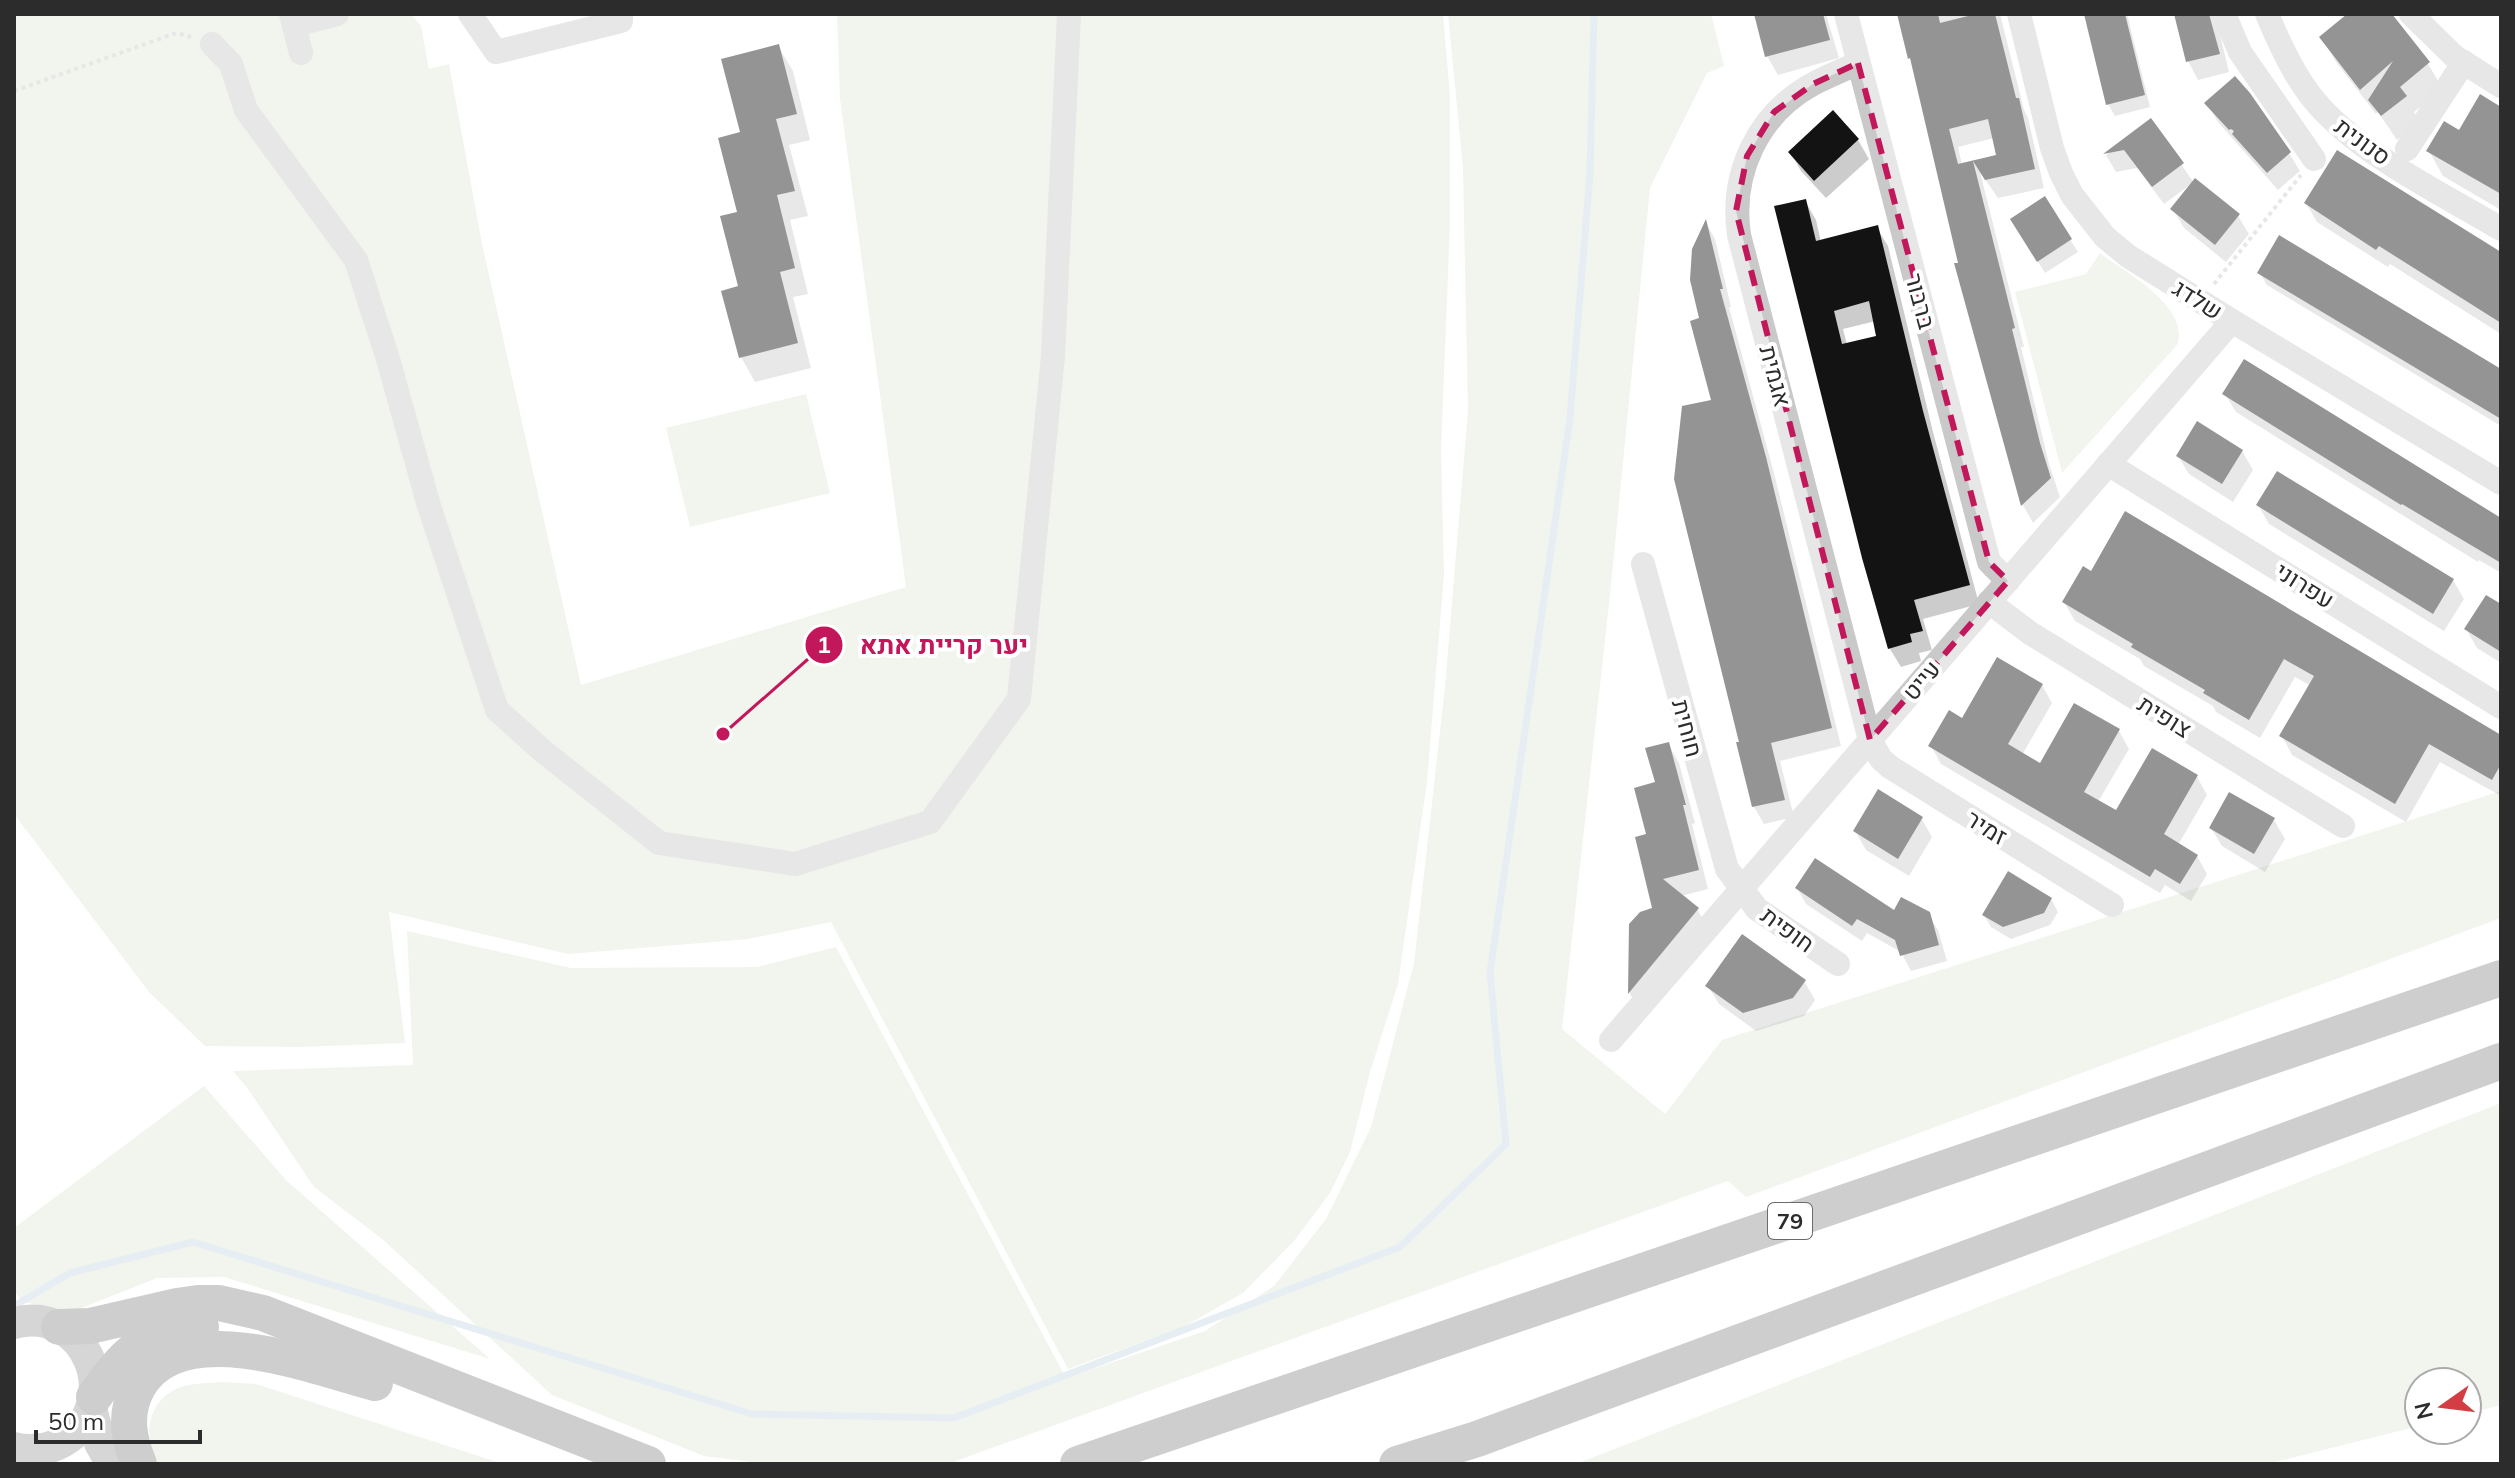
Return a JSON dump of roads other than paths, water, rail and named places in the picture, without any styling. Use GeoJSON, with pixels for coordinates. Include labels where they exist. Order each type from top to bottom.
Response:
{"type":"FeatureCollection","features":[{"type":"Feature","properties":{"kind":"highway","name":"79"},"geometry":{"type":"LineString","coordinates":[[1078,1464],[2501,978]]}},
{"type":"Feature","properties":{"kind":"highway"},"geometry":{"type":"LineString","coordinates":[[1397,1464],[1477,1439],[2501,1061]]}},
{"type":"Feature","properties":{"kind":"highway"},"geometry":{"type":"LineString","coordinates":[[59,1327],[90,1326],[187,1304],[219,1303],[242,1307],[648,1464]]}},
{"type":"Feature","properties":{"kind":"highway"},"geometry":{"type":"LineString","coordinates":[[93,1403],[112,1372],[141,1343],[183,1328],[225,1328],[269,1341],[583,1464]]}},
{"type":"Feature","properties":{"kind":"highway"},"geometry":{"type":"LineString","coordinates":[[139,1464],[129,1431],[132,1401],[140,1384],[151,1372],[177,1355],[232,1348],[375,1383]]}},
{"type":"Feature","properties":{"kind":"highway"},"geometry":{"type":"LineString","coordinates":[[1430,1464],[1477,1439]]}},
{"type":"Feature","properties":{"kind":"main road"},"geometry":{"type":"LineString","coordinates":[[17,1320],[41,1321],[59,1327],[76,1339],[88,1356],[95,1376],[93,1403],[100,1443],[112,1464]]}},
{"type":"Feature","properties":{"kind":"main road"},"geometry":{"type":"LineString","coordinates":[[16,1448],[39,1450],[56,1446],[71,1437],[83,1424],[93,1403]]}},
{"type":"Feature","properties":{"kind":"main road"},"geometry":{"type":"LineString","coordinates":[[16,1448],[55,1464]]}},
{"type":"Feature","properties":{"kind":"street"},"geometry":{"type":"LineString","coordinates":[[301,53],[292,20],[337,14]]}},
{"type":"Feature","properties":{"kind":"street"},"geometry":{"type":"LineString","coordinates":[[470,14],[496,52],[621,21],[621,14]]}},
{"type":"Feature","properties":{"kind":"street"},"geometry":{"type":"LineString","coordinates":[[212,44],[231,64],[246,110],[356,260],[388,359],[429,506],[497,710],[544,752],[659,843],[795,864],[930,822],[1019,699],[1053,356],[1069,14]]}},
{"type":"Feature","properties":{"kind":"street","name":"ברבור"},"geometry":{"type":"LineString","coordinates":[[1846,14],[1989,562],[2008,581]]}},
{"type":"Feature","properties":{"kind":"street","name":"שלדג"},"geometry":{"type":"LineString","coordinates":[[2019,14],[2052,148],[2072,195],[2105,237],[2128,256],[2232,321],[2501,483]]}},
{"type":"Feature","properties":{"kind":"street"},"geometry":{"type":"LineString","coordinates":[[2224,14],[2240,52],[2314,159]]}},
{"type":"Feature","properties":{"kind":"street","name":"סנונית"},"geometry":{"type":"LineString","coordinates":[[2267,14],[2303,87],[2333,121],[2370,149],[2501,229]]}},
{"type":"Feature","properties":{"kind":"street"},"geometry":{"type":"LineString","coordinates":[[2411,14],[2464,62],[2501,86]]}},
{"type":"Feature","properties":{"kind":"street"},"geometry":{"type":"LineString","coordinates":[[2407,149],[2464,62]]}},
{"type":"Feature","properties":{"kind":"street","name":"אגמית"},"geometry":{"type":"LineString","coordinates":[[1858,63],[1813,84],[1774,112],[1747,156],[1736,211],[1739,235],[1870,740]]}},
{"type":"Feature","properties":{"kind":"street","name":"עייט"},"geometry":{"type":"LineString","coordinates":[[1611,1040],[2232,321]]}},
{"type":"Feature","properties":{"kind":"street","name":"עפרוני"},"geometry":{"type":"LineString","coordinates":[[2108,464],[2501,707]]}},
{"type":"Feature","properties":{"kind":"street","name":"חוחית"},"geometry":{"type":"LineString","coordinates":[[1643,564],[1723,857],[1727,869],[1742,889]]}},
{"type":"Feature","properties":{"kind":"street","name":"צופית"},"geometry":{"type":"LineString","coordinates":[[1989,602],[2030,633],[2343,826]]}},
{"type":"Feature","properties":{"kind":"street","name":"זמיר"},"geometry":{"type":"LineString","coordinates":[[1870,740],[1881,759],[1890,767],[2112,905]]}},
{"type":"Feature","properties":{"kind":"street","name":"חופית"},"geometry":{"type":"LineString","coordinates":[[1742,889],[1770,920],[1838,964]]}},
{"type":"Feature","properties":{"kind":"waterway"},"geometry":{"type":"LineString","coordinates":[[14,1306],[70,1273],[193,1242],[752,1414],[954,1418],[1400,1247],[1506,1144],[1490,973],[1570,418],[1590,173],[1594,14]]}},
{"type":"Feature","properties":{"kind":"place","name":"יער קריית אתא"},"geometry":{"type":"Point","coordinates":[723,734]}}]}
